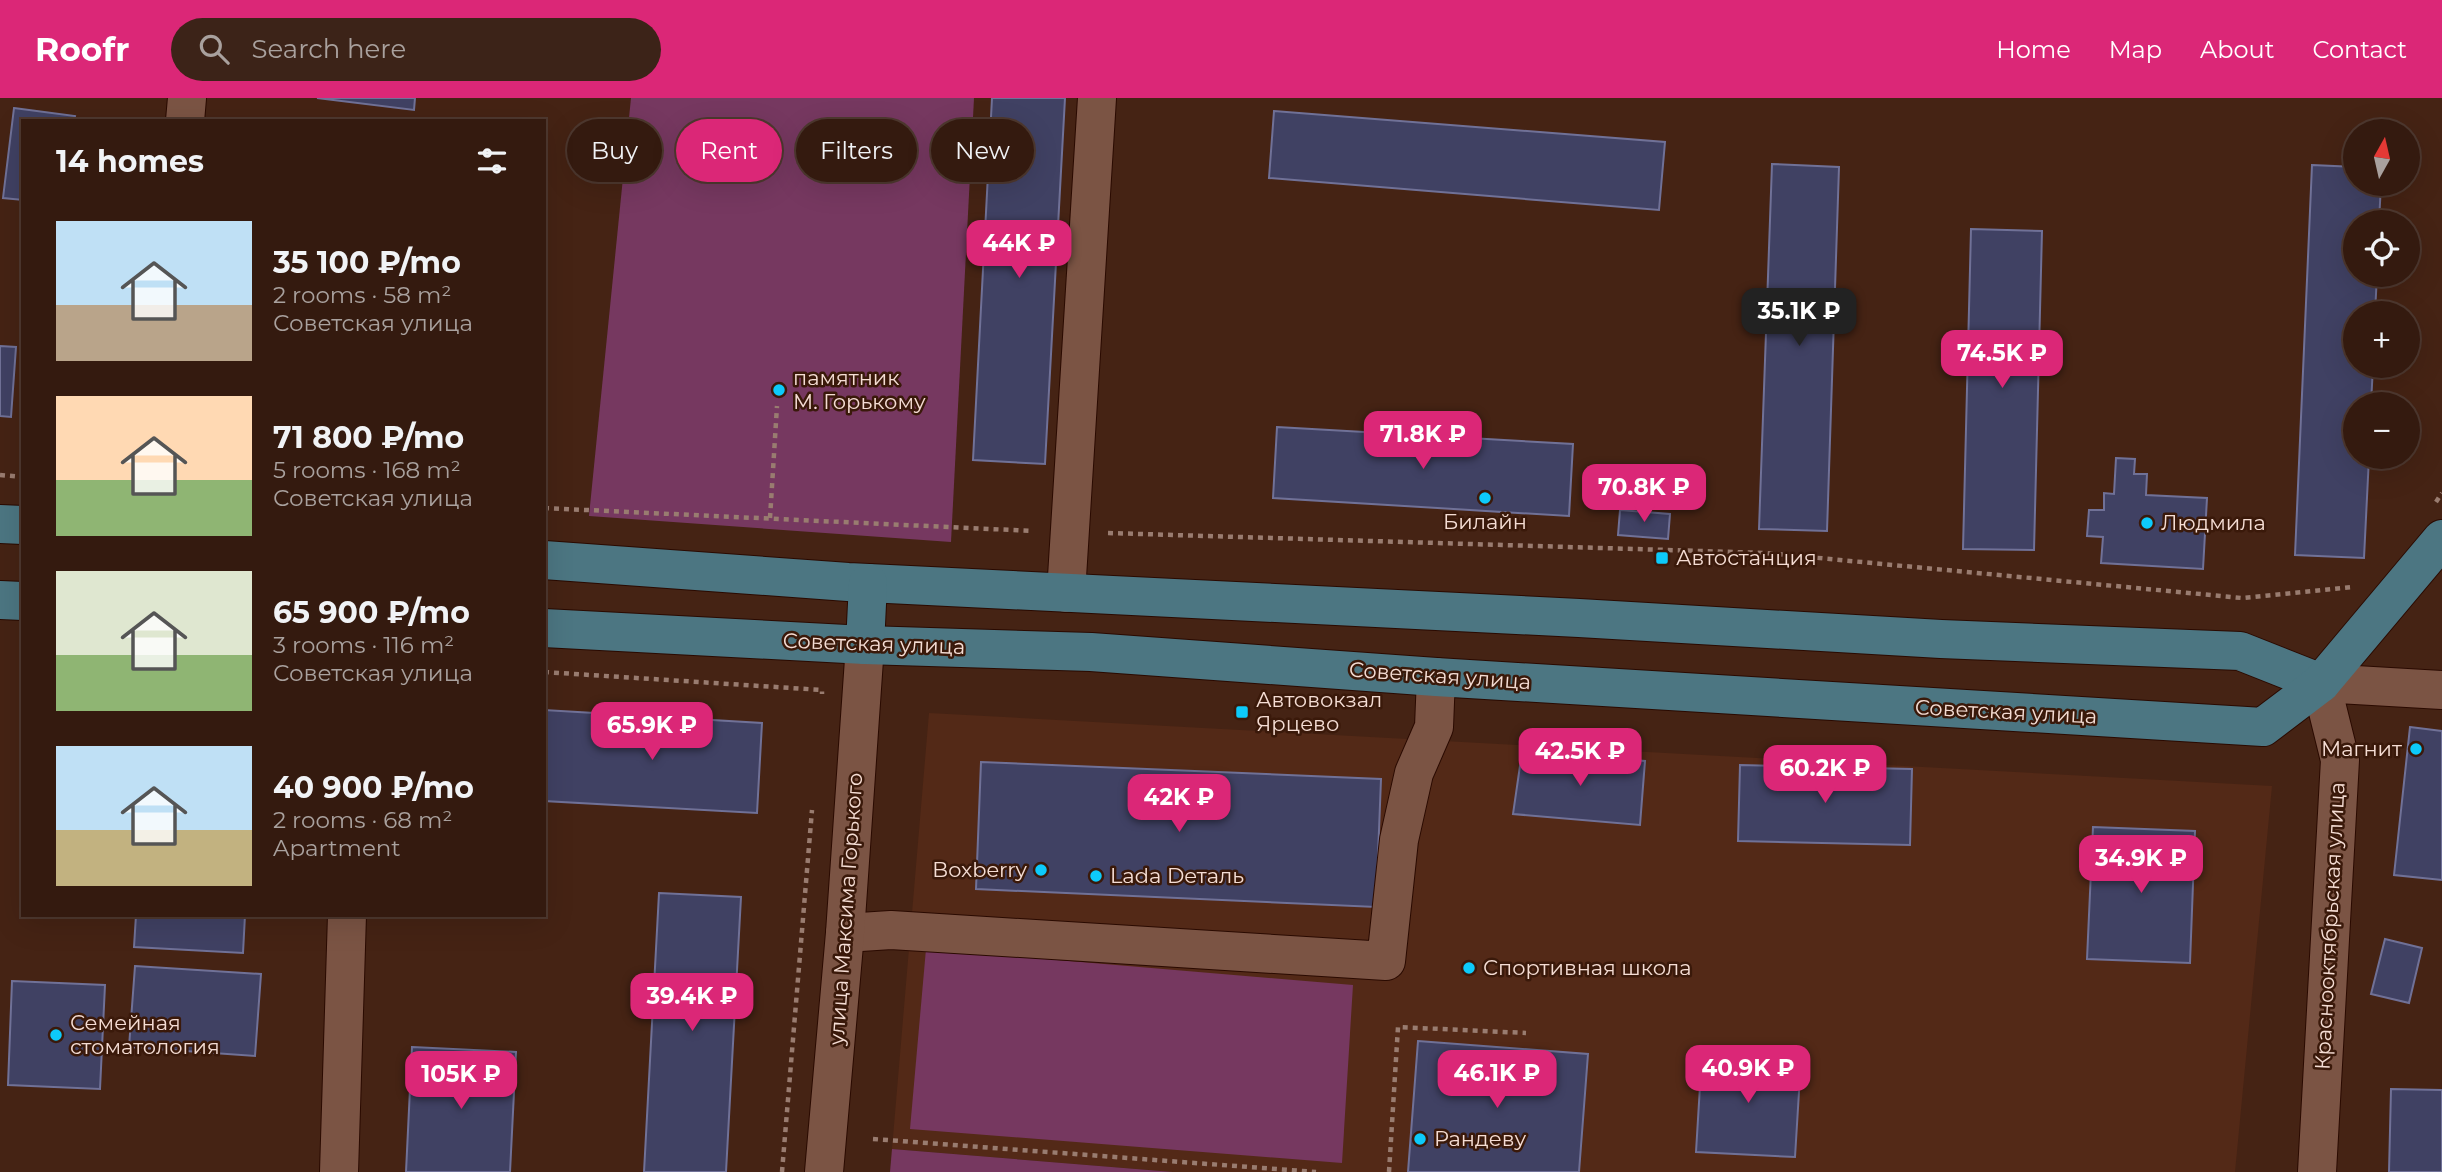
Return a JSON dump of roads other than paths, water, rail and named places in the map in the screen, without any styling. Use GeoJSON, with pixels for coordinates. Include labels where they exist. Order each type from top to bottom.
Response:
{"type":"FeatureCollection","features":[{"type":"Feature","properties":{"kind":"main road","name":"Советская улица"},"geometry":{"type":"LineString","coordinates":[[546,628],[865,645],[1091,652],[1436,677],[2263,727],[2321,683],[2438,521]]}},
{"type":"Feature","properties":{"kind":"main road"},"geometry":{"type":"LineString","coordinates":[[0,524],[21,525]]}},
{"type":"Feature","properties":{"kind":"main road"},"geometry":{"type":"LineString","coordinates":[[546,559],[868,583],[1941,639],[2239,651],[2321,683]]}},
{"type":"Feature","properties":{"kind":"main road"},"geometry":{"type":"LineString","coordinates":[[865,645],[868,583]]}},
{"type":"Feature","properties":{"kind":"main road"},"geometry":{"type":"LineString","coordinates":[[0,600],[21,601]]}},
{"type":"Feature","properties":{"kind":"street"},"geometry":{"type":"LineString","coordinates":[[185,119],[187,98]]}},
{"type":"Feature","properties":{"kind":"street"},"geometry":{"type":"LineString","coordinates":[[1066,593],[1097,98]]}},
{"type":"Feature","properties":{"kind":"street","name":"улица Максима Горького"},"geometry":{"type":"LineString","coordinates":[[824,1172],[845,933],[865,645]]}},
{"type":"Feature","properties":{"kind":"street"},"geometry":{"type":"LineString","coordinates":[[845,933],[891,930],[1385,974],[1399,841],[1414,773],[1434,727],[1436,677]]}},
{"type":"Feature","properties":{"kind":"street"},"geometry":{"type":"LineString","coordinates":[[2321,683],[2442,690]]}},
{"type":"Feature","properties":{"kind":"street","name":"Краснооктябрьская улица"},"geometry":{"type":"LineString","coordinates":[[2317,1172],[2340,760],[2321,683]]}},
{"type":"Feature","properties":{"kind":"street"},"geometry":{"type":"LineString","coordinates":[[338,1172],[348,917]]}},
{"type":"Feature","properties":{"kind":"place","name":"памятник М. Горькому"},"geometry":{"type":"Point","coordinates":[779,390]}},
{"type":"Feature","properties":{"kind":"place","name":"Билайн"},"geometry":{"type":"Point","coordinates":[1485,498]}},
{"type":"Feature","properties":{"kind":"place","name":"Людмила"},"geometry":{"type":"Point","coordinates":[2147,523]}},
{"type":"Feature","properties":{"kind":"place","name":"Автостанция"},"geometry":{"type":"Point","coordinates":[1662,558]}},
{"type":"Feature","properties":{"kind":"place","name":"Автовокзал Ярцево"},"geometry":{"type":"Point","coordinates":[1242,712]}},
{"type":"Feature","properties":{"kind":"place","name":"Магнит"},"geometry":{"type":"Point","coordinates":[2416,749]}},
{"type":"Feature","properties":{"kind":"place","name":"Boxberry"},"geometry":{"type":"Point","coordinates":[1041,870]}},
{"type":"Feature","properties":{"kind":"place","name":"Lada Dеталь"},"geometry":{"type":"Point","coordinates":[1096,876]}},
{"type":"Feature","properties":{"kind":"place","name":"Спортивная школа"},"geometry":{"type":"Point","coordinates":[1469,968]}},
{"type":"Feature","properties":{"kind":"place","name":"Семейная стоматология"},"geometry":{"type":"Point","coordinates":[56,1035]}},
{"type":"Feature","properties":{"kind":"place","name":"Рандеву"},"geometry":{"type":"Point","coordinates":[1420,1139]}}]}
